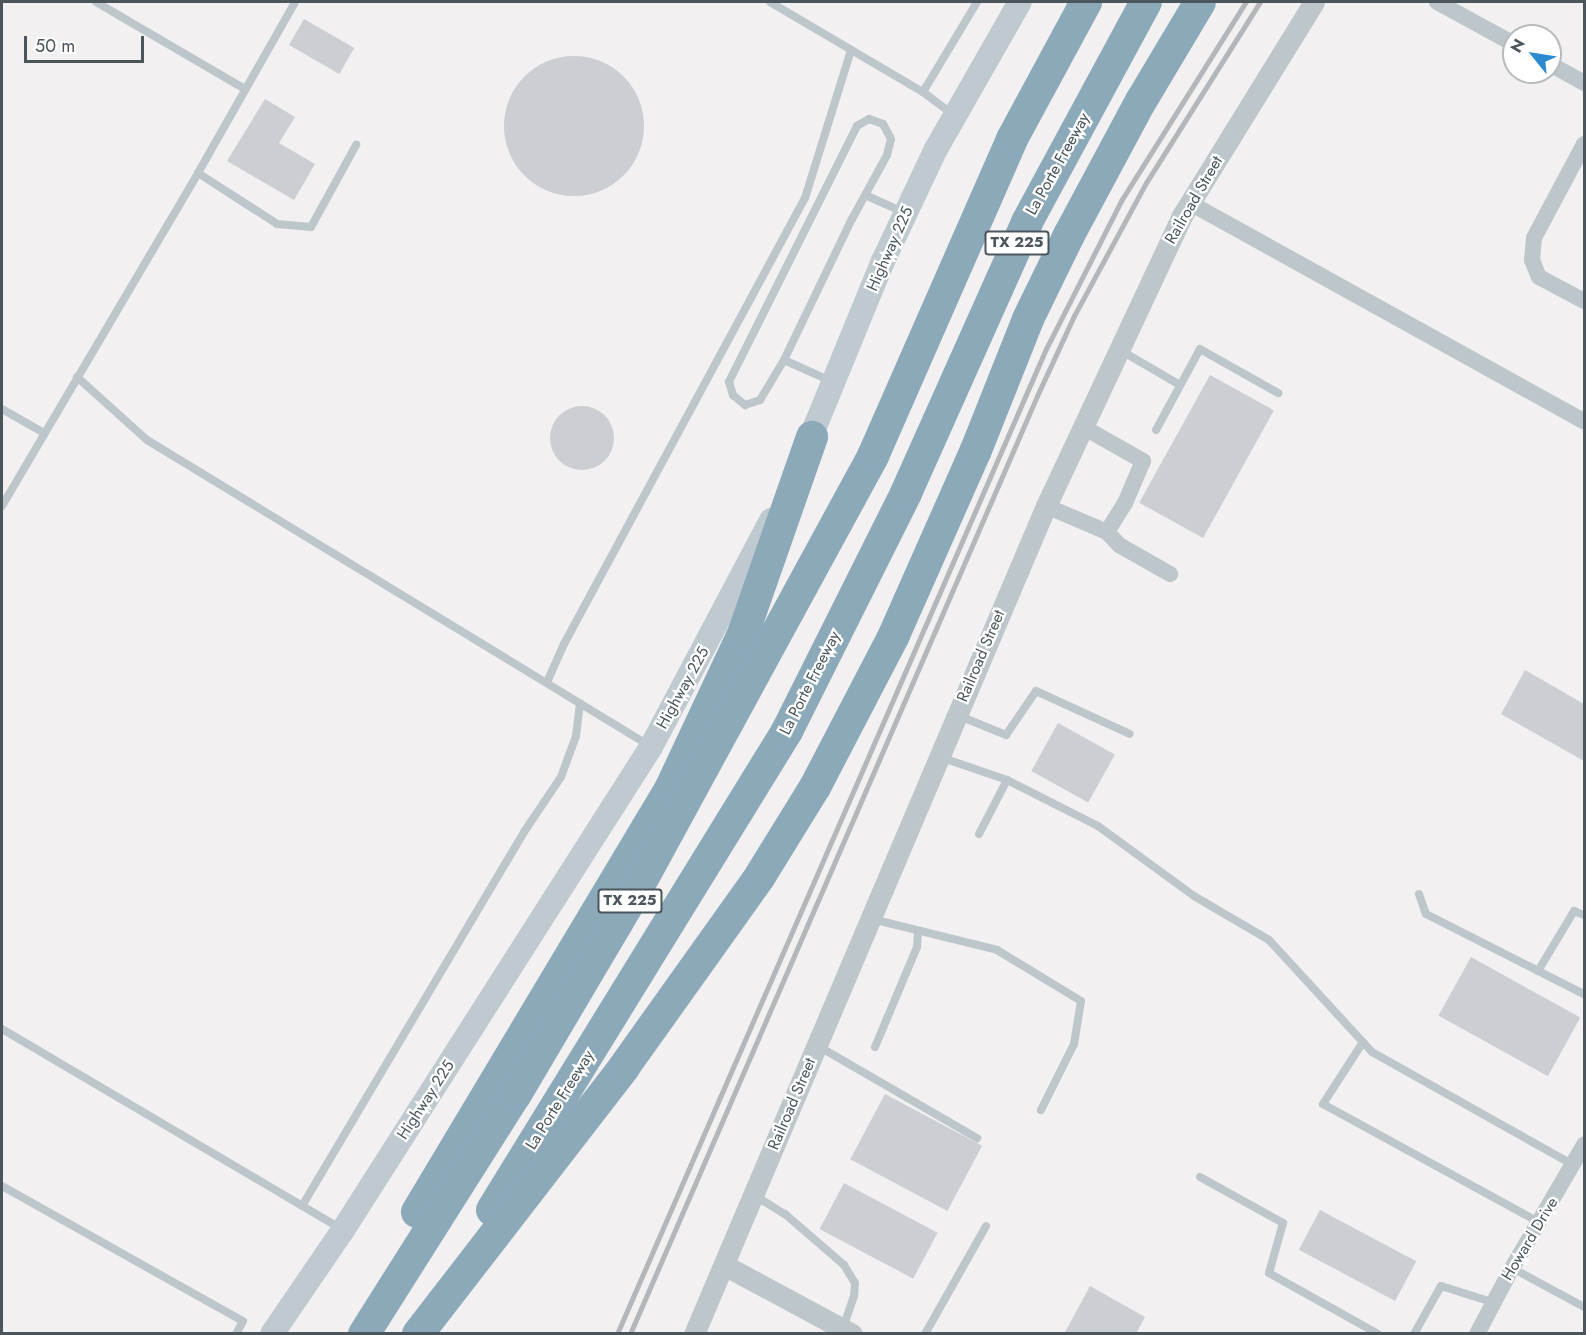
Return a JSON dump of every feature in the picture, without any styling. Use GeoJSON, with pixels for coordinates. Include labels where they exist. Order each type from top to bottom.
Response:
{"type":"FeatureCollection","features":[{"type":"Feature","properties":{"kind":"highway","name":"TX 225"},"geometry":{"type":"LineString","coordinates":[[364,1334],[516,1094],[636,891],[873,456],[1012,139],[1086,2]]}},
{"type":"Feature","properties":{"kind":"highway","name":"La Porte Freeway"},"geometry":{"type":"LineString","coordinates":[[417,1334],[787,731],[906,493],[1027,222],[1146,2]]}},
{"type":"Feature","properties":{"kind":"highway"},"geometry":{"type":"LineString","coordinates":[[417,1334],[624,1067],[760,876],[815,787],[894,635],[976,450],[1029,319],[1064,246],[1141,100],[1200,2]]}},
{"type":"Feature","properties":{"kind":"highway"},"geometry":{"type":"LineString","coordinates":[[347,1334],[471,1118],[671,787],[743,634],[812,438]]}},
{"type":"Feature","properties":{"kind":"main road","name":"Highway 225"},"geometry":{"type":"LineString","coordinates":[[272,1334],[343,1230],[651,747],[734,594],[812,438],[906,213],[954,117],[1020,2]]}},
{"type":"Feature","properties":{"kind":"street","name":"Railroad Street"},"geometry":{"type":"LineString","coordinates":[[694,1334],[817,1046],[868,918],[1046,506],[1190,203],[1314,2]]}},
{"type":"Feature","properties":{"kind":"street"},"geometry":{"type":"LineString","coordinates":[[1437,2],[1502,37]]}},
{"type":"Feature","properties":{"kind":"street"},"geometry":{"type":"LineString","coordinates":[[1562,71],[1584,83]]}},
{"type":"Feature","properties":{"kind":"street"},"geometry":{"type":"LineString","coordinates":[[1584,144],[1534,238],[1532,260],[1539,276],[1584,301]]}},
{"type":"Feature","properties":{"kind":"street"},"geometry":{"type":"LineString","coordinates":[[1190,203],[1584,421]]}},
{"type":"Feature","properties":{"kind":"street"},"geometry":{"type":"LineString","coordinates":[[1083,427],[1143,461],[1125,503],[1107,532]]}},
{"type":"Feature","properties":{"kind":"street"},"geometry":{"type":"LineString","coordinates":[[1046,506],[1107,532],[1119,544],[1170,574]]}},
{"type":"Feature","properties":{"kind":"street","name":"Howard Drive"},"geometry":{"type":"LineString","coordinates":[[1477,1334],[1492,1302],[1581,1153]]}},
{"type":"Feature","properties":{"kind":"street"},"geometry":{"type":"LineString","coordinates":[[724,1265],[848,1331]]}},
{"type":"Feature","properties":{"kind":"lane"},"geometry":{"type":"LineString","coordinates":[[96,2],[244,89]]}},
{"type":"Feature","properties":{"kind":"lane"},"geometry":{"type":"LineString","coordinates":[[2,506],[198,173],[295,2]]}},
{"type":"Feature","properties":{"kind":"lane"},"geometry":{"type":"LineString","coordinates":[[770,2],[923,92],[954,117]]}},
{"type":"Feature","properties":{"kind":"lane"},"geometry":{"type":"LineString","coordinates":[[923,92],[977,2]]}},
{"type":"Feature","properties":{"kind":"lane"},"geometry":{"type":"LineString","coordinates":[[547,682],[564,644],[805,198],[851,50]]}},
{"type":"Feature","properties":{"kind":"lane"},"geometry":{"type":"LineString","coordinates":[[869,119],[883,124],[891,139],[887,155],[784,360],[760,400],[745,405],[733,395],[729,382],[857,126],[869,119]]}},
{"type":"Feature","properties":{"kind":"lane"},"geometry":{"type":"LineString","coordinates":[[198,173],[277,224],[311,227],[356,145]]}},
{"type":"Feature","properties":{"kind":"lane"},"geometry":{"type":"LineString","coordinates":[[865,195],[906,213]]}},
{"type":"Feature","properties":{"kind":"lane"},"geometry":{"type":"LineString","coordinates":[[1156,430],[1200,349],[1278,393]]}},
{"type":"Feature","properties":{"kind":"lane"},"geometry":{"type":"LineString","coordinates":[[1119,350],[1180,385]]}},
{"type":"Feature","properties":{"kind":"lane"},"geometry":{"type":"LineString","coordinates":[[784,360],[834,382]]}},
{"type":"Feature","properties":{"kind":"lane"},"geometry":{"type":"LineString","coordinates":[[77,376],[147,440],[651,747]]}},
{"type":"Feature","properties":{"kind":"lane"},"geometry":{"type":"LineString","coordinates":[[2,409],[44,433]]}},
{"type":"Feature","properties":{"kind":"lane"},"geometry":{"type":"LineString","coordinates":[[957,714],[1006,735],[1036,690],[1130,734]]}},
{"type":"Feature","properties":{"kind":"lane"},"geometry":{"type":"LineString","coordinates":[[302,1206],[524,832],[561,777],[576,736],[580,703]]}},
{"type":"Feature","properties":{"kind":"lane"},"geometry":{"type":"LineString","coordinates":[[939,757],[1007,780],[1098,826],[1194,896],[1269,940],[1372,1052],[1581,1153]]}},
{"type":"Feature","properties":{"kind":"lane"},"geometry":{"type":"LineString","coordinates":[[979,834],[1007,780]]}},
{"type":"Feature","properties":{"kind":"lane"},"geometry":{"type":"LineString","coordinates":[[1419,894],[1426,914],[1584,994]]}},
{"type":"Feature","properties":{"kind":"lane"},"geometry":{"type":"LineString","coordinates":[[1538,971],[1574,911],[1584,915]]}},
{"type":"Feature","properties":{"kind":"lane"},"geometry":{"type":"LineString","coordinates":[[868,918],[997,950],[1081,1001],[1074,1044],[1041,1110]]}},
{"type":"Feature","properties":{"kind":"lane"},"geometry":{"type":"LineString","coordinates":[[875,1047],[917,947],[918,931]]}},
{"type":"Feature","properties":{"kind":"lane"},"geometry":{"type":"LineString","coordinates":[[2,1029],[343,1230]]}},
{"type":"Feature","properties":{"kind":"lane"},"geometry":{"type":"LineString","coordinates":[[1363,1042],[1323,1104],[1540,1223]]}},
{"type":"Feature","properties":{"kind":"lane"},"geometry":{"type":"LineString","coordinates":[[817,1046],[977,1138]]}},
{"type":"Feature","properties":{"kind":"lane"},"geometry":{"type":"LineString","coordinates":[[1200,1177],[1283,1223],[1269,1273],[1378,1334]]}},
{"type":"Feature","properties":{"kind":"lane"},"geometry":{"type":"LineString","coordinates":[[2,1186],[243,1321],[236,1334]]}},
{"type":"Feature","properties":{"kind":"lane"},"geometry":{"type":"LineString","coordinates":[[753,1195],[785,1214],[844,1265],[855,1282],[848,1331]]}},
{"type":"Feature","properties":{"kind":"lane"},"geometry":{"type":"LineString","coordinates":[[925,1334],[986,1226]]}},
{"type":"Feature","properties":{"kind":"lane"},"geometry":{"type":"LineString","coordinates":[[1512,1268],[1584,1307]]}},
{"type":"Feature","properties":{"kind":"lane"},"geometry":{"type":"LineString","coordinates":[[1414,1334],[1441,1286],[1492,1302]]}},
{"type":"Feature","properties":{"kind":"building"},"geometry":{"type":"Polygon","coordinates":[[[304,19],[354,48],[339,74],[289,45],[304,19]]]}},
{"type":"Feature","properties":{"kind":"building"},"geometry":{"type":"Polygon","coordinates":[[[574,56],[601,61],[623,77],[639,99],[644,126],[639,153],[623,175],[601,191],[574,196],[547,191],[525,175],[509,153],[504,126],[509,99],[525,77],[547,61],[574,56]]]}},
{"type":"Feature","properties":{"kind":"building"},"geometry":{"type":"Polygon","coordinates":[[[265,99],[295,117],[279,143],[315,164],[294,200],[227,161],[265,99]]]}},
{"type":"Feature","properties":{"kind":"building"},"geometry":{"type":"Polygon","coordinates":[[[1210,375],[1274,410],[1203,538],[1139,503],[1210,375]]]}},
{"type":"Feature","properties":{"kind":"building"},"geometry":{"type":"Polygon","coordinates":[[[576,406],[588,406],[605,415],[612,426],[614,438],[612,450],[605,461],[588,470],[576,470],[564,465],[555,456],[550,444],[550,432],[555,420],[564,411],[576,406]]]}},
{"type":"Feature","properties":{"kind":"building"},"geometry":{"type":"Polygon","coordinates":[[[1525,670],[1584,704],[1584,761],[1501,714],[1525,670]]]}},
{"type":"Feature","properties":{"kind":"building"},"geometry":{"type":"Polygon","coordinates":[[[1058,723],[1115,755],[1088,803],[1031,771],[1058,723]]]}},
{"type":"Feature","properties":{"kind":"building"},"geometry":{"type":"Polygon","coordinates":[[[1471,957],[1580,1018],[1548,1076],[1439,1016],[1471,957]]]}},
{"type":"Feature","properties":{"kind":"building"},"geometry":{"type":"Polygon","coordinates":[[[885,1094],[982,1146],[947,1211],[850,1159],[885,1094]]]}},
{"type":"Feature","properties":{"kind":"building"},"geometry":{"type":"Polygon","coordinates":[[[844,1183],[938,1233],[913,1279],[820,1229],[844,1183]]]}},
{"type":"Feature","properties":{"kind":"building"},"geometry":{"type":"Polygon","coordinates":[[[1320,1210],[1416,1261],[1395,1301],[1299,1250],[1320,1210]]]}},
{"type":"Feature","properties":{"kind":"building"},"geometry":{"type":"Polygon","coordinates":[[[1090,1286],[1145,1317],[1136,1334],[1064,1334],[1090,1286]]]}},
{"type":"Feature","properties":{"kind":"railway"},"geometry":{"type":"LineString","coordinates":[[617,1334],[1046,349],[1121,201],[1246,2]]}},
{"type":"Feature","properties":{"kind":"railway"},"geometry":{"type":"LineString","coordinates":[[630,1334],[1037,396],[1074,316],[1146,183],[1260,2]]}}]}
